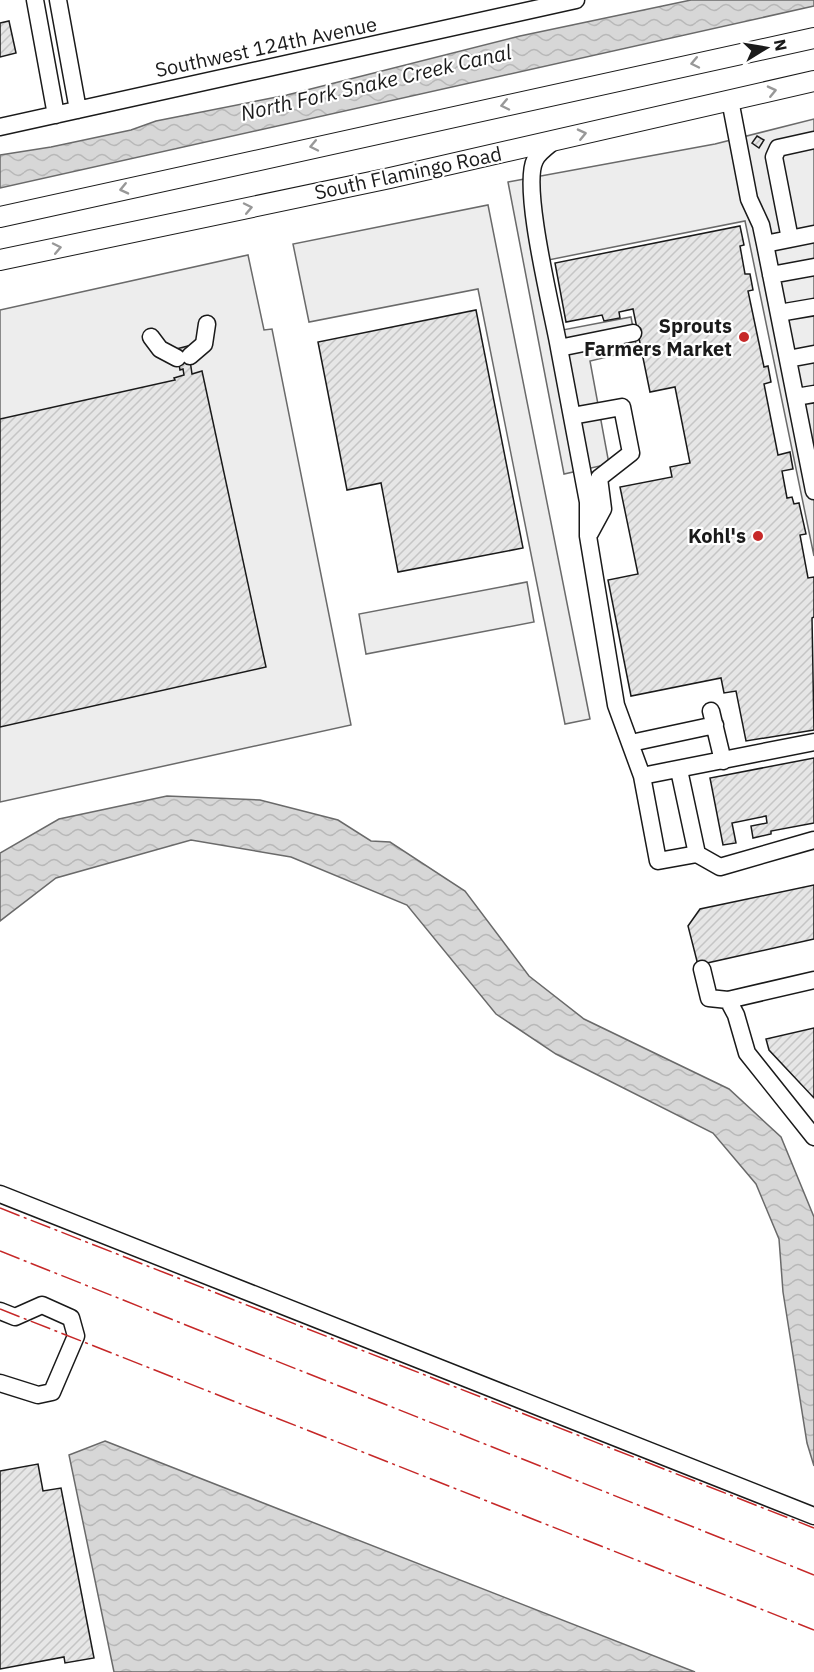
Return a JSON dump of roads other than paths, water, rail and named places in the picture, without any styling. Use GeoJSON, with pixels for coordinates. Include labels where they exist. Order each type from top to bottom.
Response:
{"type":"FeatureCollection","features":[{"type":"Feature","properties":{"kind":"main road"},"geometry":{"type":"LineString","coordinates":[[0,217],[814,38]]}},
{"type":"Feature","properties":{"kind":"main road","name":"South Flamingo Road"},"geometry":{"type":"LineString","coordinates":[[0,260],[554,141],[814,81]]}},
{"type":"Feature","properties":{"kind":"street"},"geometry":{"type":"LineString","coordinates":[[35,0],[56,115]]}},
{"type":"Feature","properties":{"kind":"street"},"geometry":{"type":"LineString","coordinates":[[58,0],[78,110]]}},
{"type":"Feature","properties":{"kind":"street","name":"Southwest 124th Avenue"},"geometry":{"type":"LineString","coordinates":[[0,127],[576,0]]}},
{"type":"Feature","properties":{"kind":"street"},"geometry":{"type":"LineString","coordinates":[[730,100],[749,199],[761,225],[796,397],[809,434],[813,481]]}},
{"type":"Feature","properties":{"kind":"street"},"geometry":{"type":"LineString","coordinates":[[790,239],[774,157],[778,148],[814,140]]}},
{"type":"Feature","properties":{"kind":"street"},"geometry":{"type":"LineString","coordinates":[[554,141],[535,159],[532,170],[533,201],[588,502],[588,536],[616,705],[642,776],[658,861],[697,854],[720,867],[814,840]]}},
{"type":"Feature","properties":{"kind":"street"},"geometry":{"type":"LineString","coordinates":[[765,244],[814,234]]}},
{"type":"Feature","properties":{"kind":"street"},"geometry":{"type":"LineString","coordinates":[[771,276],[814,267]]}},
{"type":"Feature","properties":{"kind":"street"},"geometry":{"type":"LineString","coordinates":[[779,313],[814,307]]}},
{"type":"Feature","properties":{"kind":"street"},"geometry":{"type":"LineString","coordinates":[[151,337],[160,349],[184,357],[204,344],[207,324]]}},
{"type":"Feature","properties":{"kind":"street"},"geometry":{"type":"LineString","coordinates":[[559,348],[633,333]]}},
{"type":"Feature","properties":{"kind":"street"},"geometry":{"type":"LineString","coordinates":[[788,359],[814,354]]}},
{"type":"Feature","properties":{"kind":"street"},"geometry":{"type":"LineString","coordinates":[[796,397],[814,393]]}},
{"type":"Feature","properties":{"kind":"street"},"geometry":{"type":"LineString","coordinates":[[572,416],[622,407],[631,453],[599,478],[603,509],[588,536]]}},
{"type":"Feature","properties":{"kind":"street"},"geometry":{"type":"LineString","coordinates":[[631,742],[713,718],[723,761]]}},
{"type":"Feature","properties":{"kind":"street"},"geometry":{"type":"LineString","coordinates":[[642,776],[814,742]]}},
{"type":"Feature","properties":{"kind":"street"},"geometry":{"type":"LineString","coordinates":[[679,770],[697,854]]}},
{"type":"Feature","properties":{"kind":"street"},"geometry":{"type":"LineString","coordinates":[[702,969],[709,998],[728,1000],[814,980]]}},
{"type":"Feature","properties":{"kind":"street"},"geometry":{"type":"LineString","coordinates":[[728,1000],[736,1015],[747,1053],[814,1137]]}},
{"type":"Feature","properties":{"kind":"street"},"geometry":{"type":"LineString","coordinates":[[0,1194],[814,1516]]}},
{"type":"Feature","properties":{"kind":"street"},"geometry":{"type":"LineString","coordinates":[[0,1311],[15,1317],[42,1305],[71,1318],[76,1336],[52,1392],[38,1395],[0,1383]]}},
{"type":"Feature","properties":{"kind":"water","name":"North Fork Snake Creek Canal"},"geometry":{"type":"Polygon","coordinates":[[[691,0],[814,0],[814,6],[0,188],[0,155],[131,130],[156,121],[287,95],[520,36],[691,0]]]}},
{"type":"Feature","properties":{"kind":"water"},"geometry":{"type":"Polygon","coordinates":[[[167,796],[260,800],[338,820],[371,841],[390,842],[465,891],[529,976],[584,1019],[729,1089],[781,1137],[814,1217],[814,1466],[807,1443],[783,1292],[779,1239],[756,1184],[713,1133],[556,1054],[496,1014],[407,905],[291,857],[191,840],[56,878],[0,921],[0,853],[59,819],[167,796]]]}},
{"type":"Feature","properties":{"kind":"water"},"geometry":{"type":"Polygon","coordinates":[[[105,1441],[695,1672],[114,1672],[69,1455],[105,1441]]]}},
{"type":"Feature","properties":{"kind":"place","name":"Sprouts Farmers Market"},"geometry":{"type":"Point","coordinates":[744,337]}},
{"type":"Feature","properties":{"kind":"place","name":"Kohl's"},"geometry":{"type":"Point","coordinates":[758,536]}}]}
